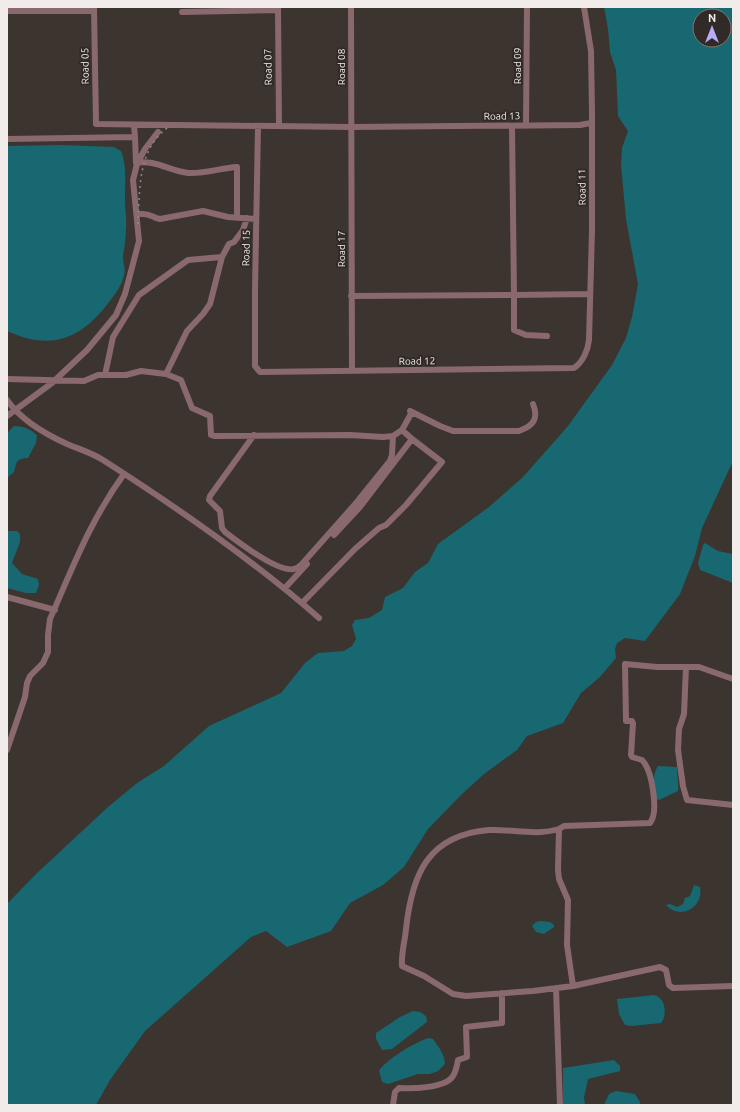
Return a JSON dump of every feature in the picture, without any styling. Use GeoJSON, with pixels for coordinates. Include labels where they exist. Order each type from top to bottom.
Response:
{"type":"FeatureCollection","features":[{"type":"Feature","properties":{"kind":"street","name":"Road 08"},"geometry":{"type":"LineString","coordinates":[[350,7],[350,127]]}},
{"type":"Feature","properties":{"kind":"street","name":"Road 09"},"geometry":{"type":"LineString","coordinates":[[526,7],[526,126]]}},
{"type":"Feature","properties":{"kind":"street","name":"Road 11"},"geometry":{"type":"LineString","coordinates":[[577,365],[588,347],[592,223],[591,51],[584,7]]}},
{"type":"Feature","properties":{"kind":"street"},"geometry":{"type":"LineString","coordinates":[[182,12],[278,8]]}},
{"type":"Feature","properties":{"kind":"street","name":"Road 07"},"geometry":{"type":"LineString","coordinates":[[278,8],[279,126]]}},
{"type":"Feature","properties":{"kind":"street"},"geometry":{"type":"LineString","coordinates":[[7,11],[94,9]]}},
{"type":"Feature","properties":{"kind":"street","name":"Road 05"},"geometry":{"type":"LineString","coordinates":[[94,9],[96,124]]}},
{"type":"Feature","properties":{"kind":"street","name":"Road 13"},"geometry":{"type":"LineString","coordinates":[[96,124],[412,127],[580,125],[591,123]]}},
{"type":"Feature","properties":{"kind":"street"},"geometry":{"type":"LineString","coordinates":[[134,125],[136,163],[144,161],[187,173],[207,172],[237,167],[237,217]]}},
{"type":"Feature","properties":{"kind":"street","name":"Road 15"},"geometry":{"type":"LineString","coordinates":[[256,369],[255,290],[258,126]]}},
{"type":"Feature","properties":{"kind":"street"},"geometry":{"type":"LineString","coordinates":[[512,126],[514,330],[526,335],[548,336]]}},
{"type":"Feature","properties":{"kind":"street","name":"Road 17"},"geometry":{"type":"LineString","coordinates":[[350,127],[352,371]]}},
{"type":"Feature","properties":{"kind":"street"},"geometry":{"type":"LineString","coordinates":[[7,416],[53,381],[92,344],[110,323],[120,306],[139,241],[133,180],[137,164],[144,150],[158,132]]}},
{"type":"Feature","properties":{"kind":"street"},"geometry":{"type":"LineString","coordinates":[[7,139],[135,137]]}},
{"type":"Feature","properties":{"kind":"street"},"geometry":{"type":"LineString","coordinates":[[141,214],[150,214],[156,219],[160,219],[203,211],[228,217],[256,219]]}},
{"type":"Feature","properties":{"kind":"street"},"geometry":{"type":"LineString","coordinates":[[166,374],[187,331],[210,304],[222,257],[229,244],[234,242],[243,230],[247,218]]}},
{"type":"Feature","properties":{"kind":"street"},"geometry":{"type":"LineString","coordinates":[[105,375],[112,337],[140,295],[188,260],[222,257]]}},
{"type":"Feature","properties":{"kind":"street"},"geometry":{"type":"LineString","coordinates":[[351,296],[590,294]]}},
{"type":"Feature","properties":{"kind":"street","name":"Road 12"},"geometry":{"type":"LineString","coordinates":[[256,369],[260,372],[567,369],[577,365]]}},
{"type":"Feature","properties":{"kind":"street"},"geometry":{"type":"LineString","coordinates":[[7,379],[84,381],[94,376],[126,375],[141,371],[166,374],[181,380],[192,408],[210,416],[211,435],[392,436],[402,430],[411,412],[434,424],[453,431],[519,431],[527,428],[535,420],[536,413],[533,404]]}},
{"type":"Feature","properties":{"kind":"street"},"geometry":{"type":"LineString","coordinates":[[7,400],[13,410],[50,435],[101,459],[228,545],[285,588],[319,618]]}},
{"type":"Feature","properties":{"kind":"street"},"geometry":{"type":"LineString","coordinates":[[302,603],[354,549],[379,528],[386,525],[406,505],[442,462],[412,440],[402,430]]}},
{"type":"Feature","properties":{"kind":"street"},"geometry":{"type":"LineString","coordinates":[[254,435],[210,496],[209,500],[220,511],[222,528],[225,532],[277,566],[290,569],[296,569],[302,564],[377,478],[392,455],[392,436]]}},
{"type":"Feature","properties":{"kind":"street"},"geometry":{"type":"LineString","coordinates":[[285,588],[360,507],[412,440]]}},
{"type":"Feature","properties":{"kind":"street"},"geometry":{"type":"LineString","coordinates":[[7,750],[10,732],[18,720],[30,676],[43,664],[48,652],[49,626],[54,610],[87,533],[100,508],[124,474]]}},
{"type":"Feature","properties":{"kind":"street"},"geometry":{"type":"LineString","coordinates":[[7,597],[54,610]]}},
{"type":"Feature","properties":{"kind":"street"},"geometry":{"type":"LineString","coordinates":[[733,679],[699,667],[657,667],[625,664],[626,721],[632,721],[633,723],[631,755],[642,760],[647,768],[654,800],[654,813],[650,823],[564,826],[559,829],[544,832],[490,830],[461,835],[440,846],[431,853],[416,882],[410,904],[402,966],[457,996],[573,986],[660,967],[666,970],[669,985],[673,988],[733,986]]}},
{"type":"Feature","properties":{"kind":"street"},"geometry":{"type":"LineString","coordinates":[[686,667],[684,714],[678,740],[680,768],[686,798],[692,801],[733,805]]}},
{"type":"Feature","properties":{"kind":"street"},"geometry":{"type":"LineString","coordinates":[[559,829],[558,879],[568,900],[567,944],[573,986]]}},
{"type":"Feature","properties":{"kind":"street"},"geometry":{"type":"LineString","coordinates":[[556,988],[560,1105]]}},
{"type":"Feature","properties":{"kind":"street"},"geometry":{"type":"LineString","coordinates":[[393,1105],[395,1092],[399,1088],[432,1087],[450,1080],[454,1075],[458,1060],[467,1057],[466,1027],[502,1023],[502,993]]}},
{"type":"Feature","properties":{"kind":"water"},"geometry":{"type":"Polygon","coordinates":[[[604,7],[733,7],[733,461],[702,528],[695,556],[680,594],[645,641],[625,638],[617,643],[615,649],[616,658],[600,677],[581,693],[563,723],[527,736],[517,750],[484,774],[428,829],[404,867],[383,885],[350,903],[331,931],[287,947],[266,931],[251,937],[145,1031],[110,1080],[96,1105],[7,1105],[7,904],[36,874],[108,807],[137,783],[164,766],[209,726],[281,693],[305,663],[318,653],[344,651],[352,646],[356,639],[352,625],[355,620],[369,618],[382,610],[385,597],[403,588],[415,572],[428,563],[438,544],[489,507],[523,477],[568,426],[612,365],[626,338],[632,317],[638,284],[626,219],[621,165],[622,148],[628,131],[618,116],[616,70],[610,52],[604,7]]]}},
{"type":"Feature","properties":{"kind":"water"},"geometry":{"type":"Polygon","coordinates":[[[61,145],[114,147],[121,151],[125,175],[126,237],[123,257],[125,273],[119,287],[106,306],[85,327],[62,339],[49,341],[36,340],[22,337],[7,331],[7,146],[61,145]]]}},
{"type":"Feature","properties":{"kind":"water"},"geometry":{"type":"Polygon","coordinates":[[[14,426],[23,427],[37,435],[36,443],[28,458],[19,460],[16,463],[14,472],[7,478],[7,433],[14,426]]]}},
{"type":"Feature","properties":{"kind":"water"},"geometry":{"type":"Polygon","coordinates":[[[7,531],[17,531],[20,534],[20,542],[12,563],[22,574],[38,579],[39,585],[36,593],[26,593],[7,588],[7,531]]]}},
{"type":"Feature","properties":{"kind":"water"},"geometry":{"type":"Polygon","coordinates":[[[705,543],[718,551],[733,554],[733,583],[700,570],[698,563],[703,545],[705,543]]]}},
{"type":"Feature","properties":{"kind":"water"},"geometry":{"type":"Polygon","coordinates":[[[658,766],[677,767],[678,787],[678,791],[659,800],[656,799],[654,791],[654,774],[658,766]]]}},
{"type":"Feature","properties":{"kind":"water"},"geometry":{"type":"Polygon","coordinates":[[[694,885],[700,887],[700,894],[695,906],[690,910],[678,912],[672,910],[666,905],[670,904],[677,907],[683,904],[685,898],[690,896],[694,885]]]}},
{"type":"Feature","properties":{"kind":"water"},"geometry":{"type":"Polygon","coordinates":[[[536,922],[550,922],[554,925],[554,927],[544,934],[536,932],[532,926],[536,922]]]}},
{"type":"Feature","properties":{"kind":"water"},"geometry":{"type":"Polygon","coordinates":[[[654,995],[661,999],[664,1006],[665,1011],[661,1023],[632,1026],[625,1025],[619,1014],[617,999],[654,995]]]}},
{"type":"Feature","properties":{"kind":"water"},"geometry":{"type":"Polygon","coordinates":[[[413,1011],[420,1012],[426,1016],[427,1022],[392,1049],[382,1050],[376,1039],[376,1033],[400,1017],[413,1011]]]}},
{"type":"Feature","properties":{"kind":"water"},"geometry":{"type":"Polygon","coordinates":[[[429,1038],[433,1039],[444,1057],[445,1064],[438,1071],[430,1074],[418,1074],[388,1084],[382,1082],[379,1071],[382,1067],[402,1052],[429,1038]]]}},
{"type":"Feature","properties":{"kind":"water"},"geometry":{"type":"Polygon","coordinates":[[[614,1060],[620,1066],[620,1071],[588,1079],[584,1097],[585,1105],[563,1105],[563,1068],[614,1060]]]}},
{"type":"Feature","properties":{"kind":"water"},"geometry":{"type":"Polygon","coordinates":[[[616,1091],[635,1094],[640,1102],[640,1105],[604,1105],[609,1094],[616,1091]]]}},
{"type":"Feature","properties":{"kind":"railway"},"geometry":{"type":"LineString","coordinates":[[138,224],[140,183],[146,157],[151,146],[159,135],[170,126]]}}]}
